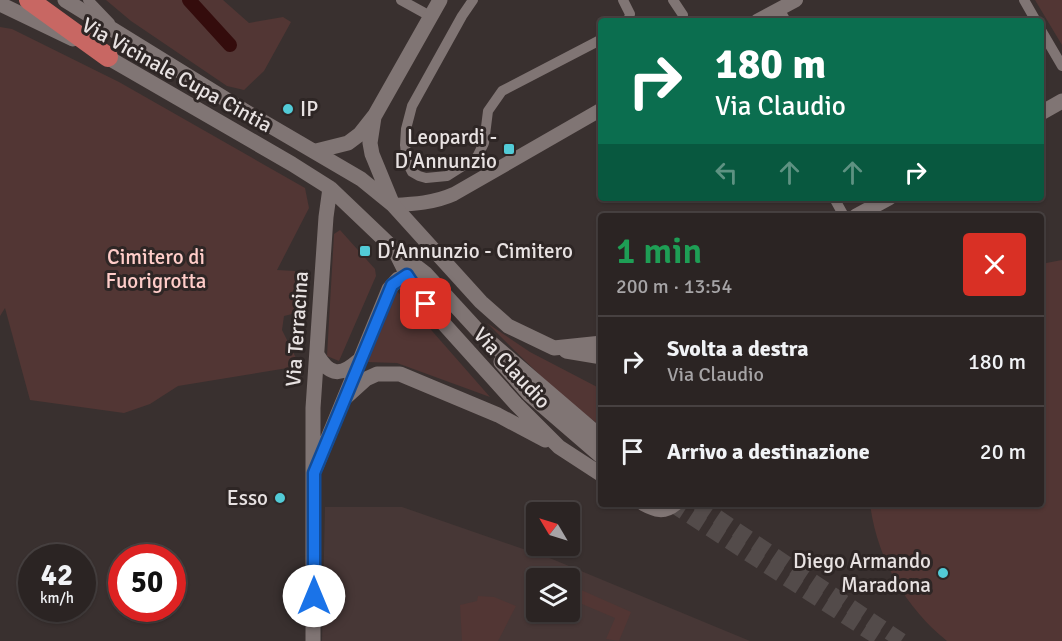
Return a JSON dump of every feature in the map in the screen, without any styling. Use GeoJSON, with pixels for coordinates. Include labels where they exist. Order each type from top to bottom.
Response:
{"type":"FeatureCollection","features":[{"type":"Feature","properties":{"kind":"highway"},"geometry":{"type":"LineString","coordinates":[[29,0],[108,57]]}},
{"type":"Feature","properties":{"kind":"main road","name":"Via Vicinale Cupa Cintia"},"geometry":{"type":"LineString","coordinates":[[65,0],[243,110],[316,151]]}},
{"type":"Feature","properties":{"kind":"main road"},"geometry":{"type":"LineString","coordinates":[[316,151],[348,142],[360,134],[375,115],[440,0]]}},
{"type":"Feature","properties":{"kind":"main road","name":"Via Vicinale Cupa Cintia"},"geometry":{"type":"LineString","coordinates":[[0,4],[108,57],[330,188]]}},
{"type":"Feature","properties":{"kind":"main road"},"geometry":{"type":"LineString","coordinates":[[1044,111],[1062,100]]}},
{"type":"Feature","properties":{"kind":"main road"},"geometry":{"type":"LineString","coordinates":[[375,115],[370,143],[372,154],[393,206]]}},
{"type":"Feature","properties":{"kind":"main road"},"geometry":{"type":"LineString","coordinates":[[316,151],[362,180],[393,206],[481,302],[508,326],[554,348],[598,356]]}},
{"type":"Feature","properties":{"kind":"main road","name":"Via Claudio"},"geometry":{"type":"LineString","coordinates":[[330,188],[395,250],[426,274],[482,335],[598,435]]}},
{"type":"Feature","properties":{"kind":"main road","name":"Via Terracina"},"geometry":{"type":"LineString","coordinates":[[313,641],[313,408],[330,188]]}},
{"type":"Feature","properties":{"kind":"main road"},"geometry":{"type":"LineString","coordinates":[[863,213],[880,201]]}},
{"type":"Feature","properties":{"kind":"main road","name":"Via Claudio"},"geometry":{"type":"LineString","coordinates":[[395,250],[407,275],[426,304],[516,404],[559,447],[598,472]]}},
{"type":"Feature","properties":{"kind":"main road"},"geometry":{"type":"LineString","coordinates":[[407,275],[426,274]]}},
{"type":"Feature","properties":{"kind":"main road","name":"Via Terracina"},"geometry":{"type":"LineString","coordinates":[[314,473],[388,289],[398,279],[407,275]]}},
{"type":"Feature","properties":{"kind":"main road","name":"Via Claudio"},"geometry":{"type":"LineString","coordinates":[[482,335],[508,372],[529,394],[598,454]]}},
{"type":"Feature","properties":{"kind":"main road"},"geometry":{"type":"LineString","coordinates":[[554,348],[598,343]]}},
{"type":"Feature","properties":{"kind":"main road"},"geometry":{"type":"LineString","coordinates":[[318,356],[327,368],[338,373],[350,368],[359,360]]}},
{"type":"Feature","properties":{"kind":"main road"},"geometry":{"type":"LineString","coordinates":[[343,400],[366,379],[377,374],[400,374],[498,415],[559,447]]}},
{"type":"Feature","properties":{"kind":"main road"},"geometry":{"type":"LineString","coordinates":[[649,507],[653,509],[669,507]]}},
{"type":"Feature","properties":{"kind":"street"},"geometry":{"type":"LineString","coordinates":[[88,0],[125,38]]}},
{"type":"Feature","properties":{"kind":"street"},"geometry":{"type":"LineString","coordinates":[[401,0],[430,16]]}},
{"type":"Feature","properties":{"kind":"street"},"geometry":{"type":"LineString","coordinates":[[473,0],[450,36],[412,106],[406,129],[405,145],[407,162],[412,172],[419,176],[426,178],[447,176],[477,157],[484,143],[488,111],[502,91],[598,41]]}},
{"type":"Feature","properties":{"kind":"street"},"geometry":{"type":"LineString","coordinates":[[623,0],[630,14],[629,18]]}},
{"type":"Feature","properties":{"kind":"street"},"geometry":{"type":"LineString","coordinates":[[673,0],[683,15]]}},
{"type":"Feature","properties":{"kind":"street"},"geometry":{"type":"LineString","coordinates":[[783,15],[796,0]]}},
{"type":"Feature","properties":{"kind":"street"},"geometry":{"type":"LineString","coordinates":[[1024,0],[1034,18]]}},
{"type":"Feature","properties":{"kind":"street"},"geometry":{"type":"LineString","coordinates":[[1044,35],[1062,66]]}},
{"type":"Feature","properties":{"kind":"street"},"geometry":{"type":"LineString","coordinates":[[393,206],[426,203],[454,194],[598,111]]}},
{"type":"Feature","properties":{"kind":"shaded area"},"geometry":{"type":"Polygon","coordinates":[[[325,507],[402,507],[526,550],[526,556],[543,556],[574,568],[526,568],[526,622],[580,622],[580,571],[750,641],[322,641],[325,507]]]}},
{"type":"Feature","properties":{"kind":"green space"},"geometry":{"type":"Polygon","coordinates":[[[106,0],[223,0],[249,23],[283,17],[291,22],[264,71],[244,90],[227,86],[131,21],[106,0]]]}},
{"type":"Feature","properties":{"kind":"green space"},"geometry":{"type":"Polygon","coordinates":[[[1035,0],[1062,0],[1062,45],[1035,0]]]}},
{"type":"Feature","properties":{"kind":"green space","name":"Cimitero di Fuorigrotta"},"geometry":{"type":"Polygon","coordinates":[[[0,27],[12,29],[119,82],[305,188],[309,208],[277,270],[295,271],[296,313],[284,316],[282,330],[300,366],[178,386],[150,404],[124,413],[30,400],[5,308],[0,316],[0,27]]]}},
{"type":"Feature","properties":{"kind":"green space"},"geometry":{"type":"Polygon","coordinates":[[[340,230],[375,269],[376,276],[339,361],[327,356],[334,234],[340,230]]]}},
{"type":"Feature","properties":{"kind":"green space"},"geometry":{"type":"Polygon","coordinates":[[[1062,260],[1062,641],[947,641],[918,613],[895,580],[879,543],[871,507],[1044,507],[1044,263],[1062,260]]]}},
{"type":"Feature","properties":{"kind":"green space"},"geometry":{"type":"Polygon","coordinates":[[[397,291],[490,397],[397,363],[366,362],[397,291]]]}},
{"type":"Feature","properties":{"kind":"green space"},"geometry":{"type":"Polygon","coordinates":[[[487,323],[530,352],[598,387],[598,424],[556,390],[487,323]]]}},
{"type":"Feature","properties":{"kind":"green space"},"geometry":{"type":"Polygon","coordinates":[[[580,589],[631,612],[619,641],[606,639],[615,618],[582,604],[580,608],[580,589]]]}},
{"type":"Feature","properties":{"kind":"green space"},"geometry":{"type":"Polygon","coordinates":[[[478,596],[494,597],[516,606],[498,641],[462,641],[460,605],[477,601],[478,596]]]}},
{"type":"Feature","properties":{"kind":"waterway"},"geometry":{"type":"LineString","coordinates":[[189,0],[230,45]]}},
{"type":"Feature","properties":{"kind":"tunnel"},"geometry":{"type":"LineString","coordinates":[[676,507],[883,641]]}},
{"type":"Feature","properties":{"kind":"tunnel"},"geometry":{"type":"LineString","coordinates":[[702,507],[902,641]]}},
{"type":"Feature","properties":{"kind":"place","name":"IP"},"geometry":{"type":"Point","coordinates":[288,109]}},
{"type":"Feature","properties":{"kind":"place","name":"Leopardi - D'Annunzio"},"geometry":{"type":"Point","coordinates":[509,149]}},
{"type":"Feature","properties":{"kind":"place","name":"D'Annunzio - Cimitero"},"geometry":{"type":"Point","coordinates":[365,251]}},
{"type":"Feature","properties":{"kind":"place","name":"Esso"},"geometry":{"type":"Point","coordinates":[280,498]}},
{"type":"Feature","properties":{"kind":"place","name":"Diego Armando Maradona"},"geometry":{"type":"Point","coordinates":[943,573]}},
{"type":"Feature","properties":{"kind":"route"},"geometry":{"type":"LineString","coordinates":[[314,596],[314,473],[388,289],[398,279],[407,275],[426,304]]}}]}
